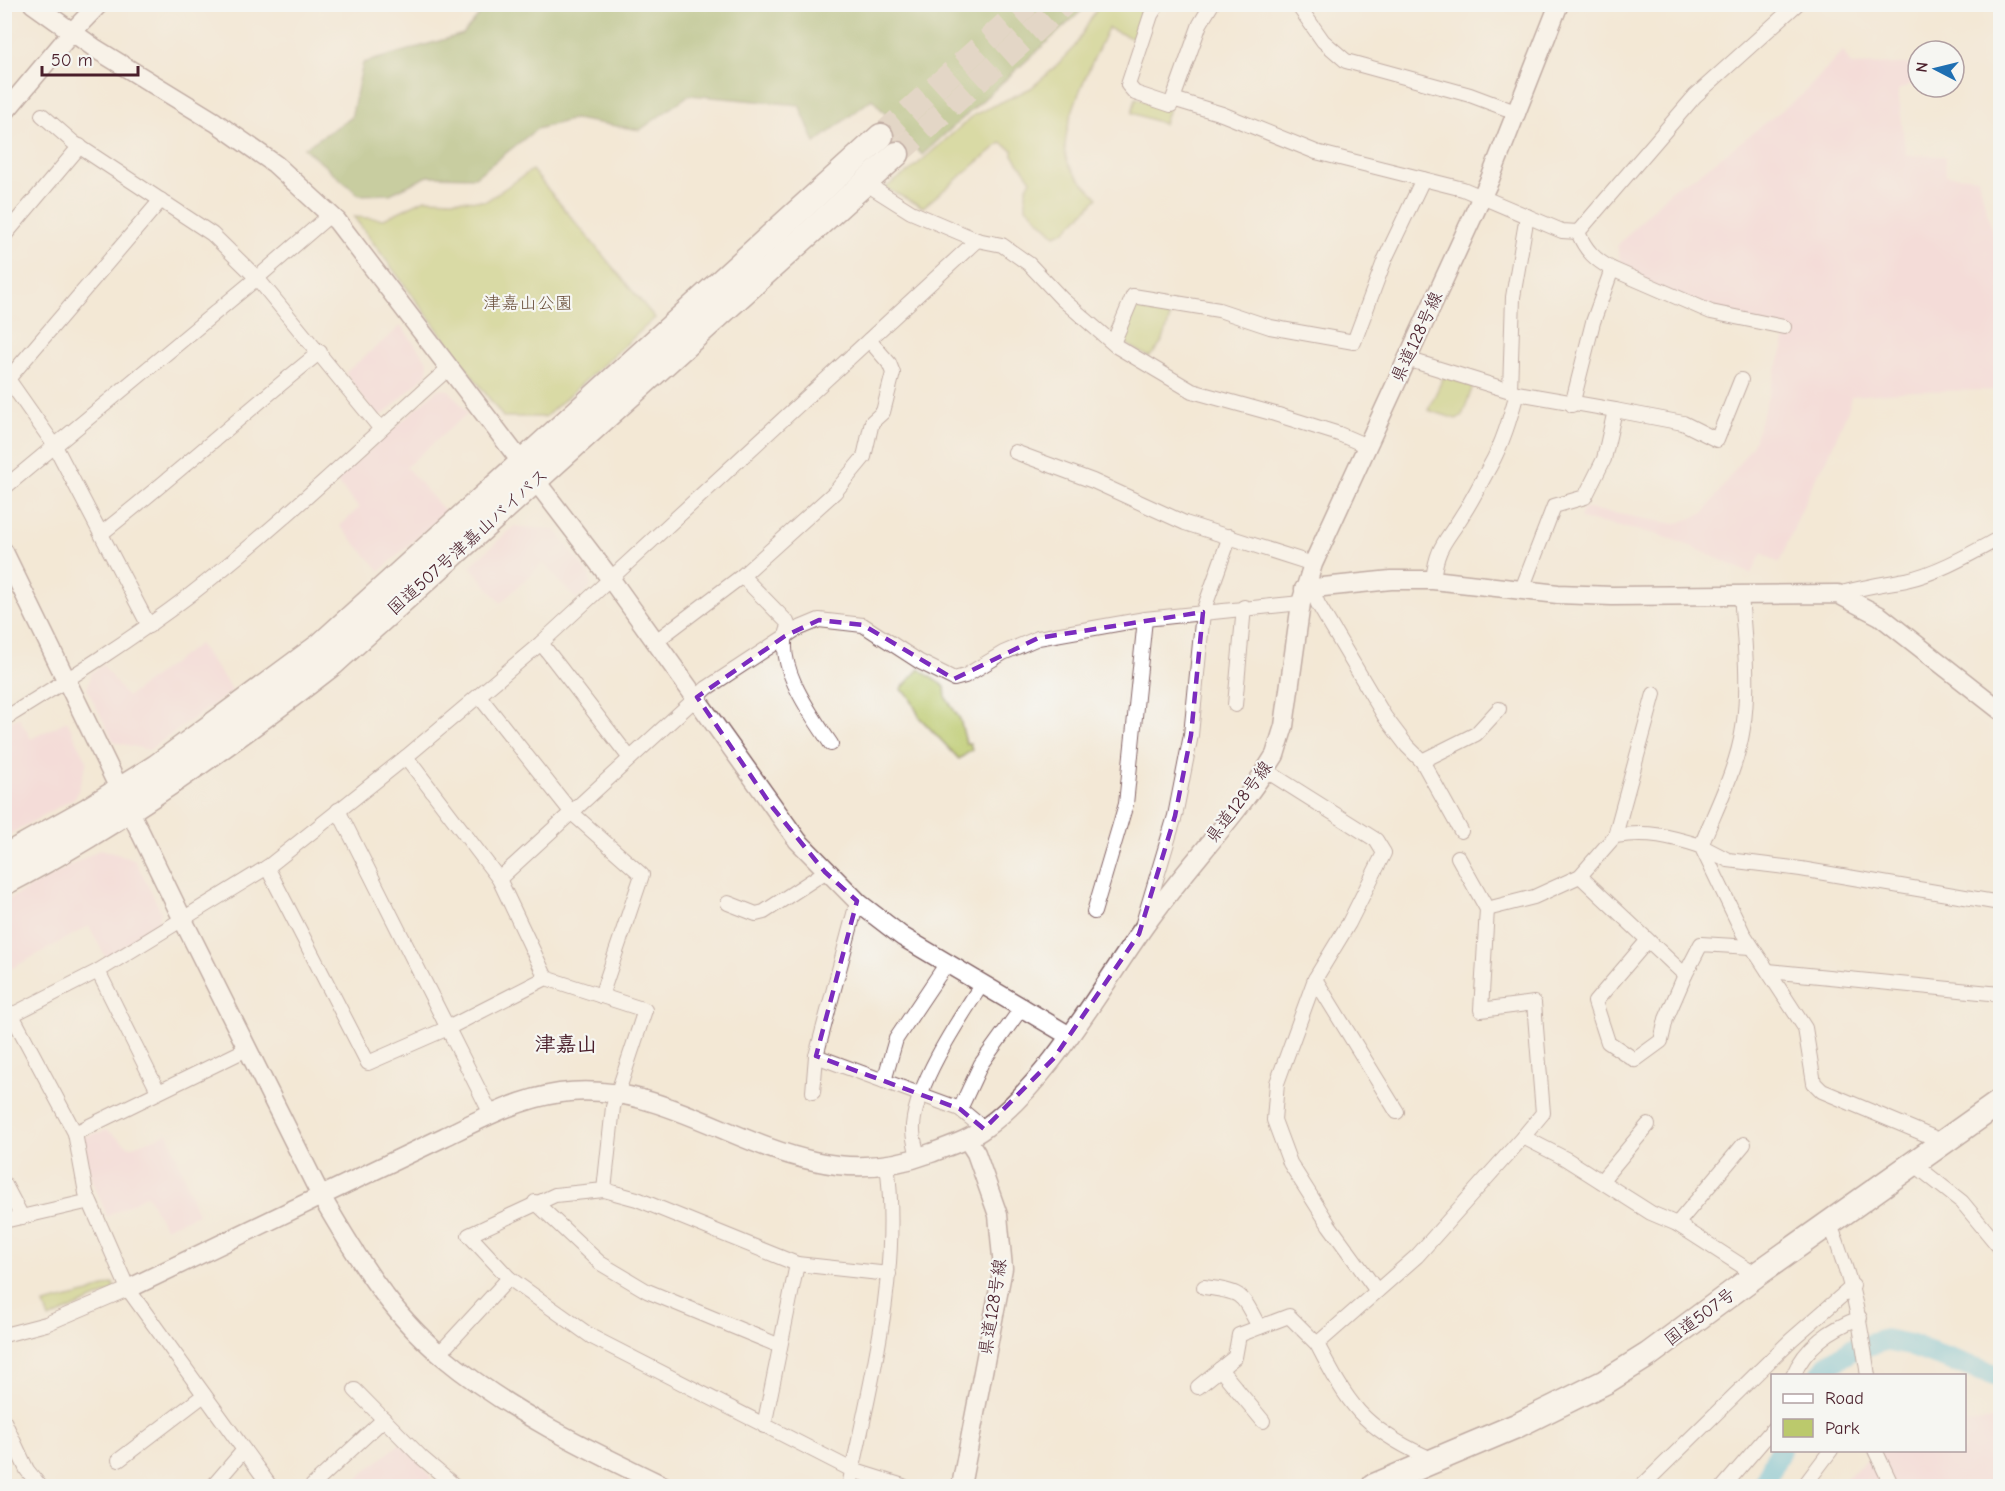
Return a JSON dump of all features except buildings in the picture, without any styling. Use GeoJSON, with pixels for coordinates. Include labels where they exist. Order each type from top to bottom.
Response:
{"type":"FeatureCollection","features":[{"type":"Feature","properties":{"kind":"highway","name":"国道507号津嘉山バイパス"},"geometry":{"type":"LineString","coordinates":[[4,883],[125,800],[270,712],[333,663],[529,473],[889,145],[865,183],[529,473]]}},
{"type":"Feature","properties":{"kind":"highway","name":"国道507号津嘉山バイパス"},"geometry":{"type":"LineString","coordinates":[[4,857],[125,800]]}},
{"type":"Feature","properties":{"kind":"highway","name":"国道507号"},"geometry":{"type":"LineString","coordinates":[[1380,1485],[1516,1426],[1605,1382],[1648,1355],[1756,1275],[2001,1102]]}},
{"type":"Feature","properties":{"kind":"street"},"geometry":{"type":"LineString","coordinates":[[33,4],[72,32],[215,122],[275,164],[330,215],[399,300],[610,578],[697,697],[773,808],[825,872],[903,937],[1023,1006],[1068,1035]]}},
{"type":"Feature","properties":{"kind":"street"},"geometry":{"type":"LineString","coordinates":[[4,113],[72,32],[99,4]]}},
{"type":"Feature","properties":{"kind":"street"},"geometry":{"type":"LineString","coordinates":[[1158,4],[1151,15],[1128,85],[1135,93],[1171,105]]}},
{"type":"Feature","properties":{"kind":"street"},"geometry":{"type":"LineString","coordinates":[[1212,4],[1200,24],[1173,99],[1222,114],[1316,152],[1482,196],[1562,231],[1578,232]]}},
{"type":"Feature","properties":{"kind":"street"},"geometry":{"type":"LineString","coordinates":[[1297,4],[1323,41],[1346,61],[1470,94],[1518,113]]}},
{"type":"Feature","properties":{"kind":"street","name":"県道128号線"},"geometry":{"type":"LineString","coordinates":[[962,1486],[1003,1268],[998,1215],[976,1153],[967,1138],[984,1129],[1054,1058],[1139,934],[1265,770],[1282,737],[1313,564],[1482,196],[1518,113],[1560,4]]}},
{"type":"Feature","properties":{"kind":"street"},"geometry":{"type":"LineString","coordinates":[[1578,232],[1695,96],[1797,4]]}},
{"type":"Feature","properties":{"kind":"street"},"geometry":{"type":"LineString","coordinates":[[42,115],[80,146],[212,234],[257,278],[380,428]]}},
{"type":"Feature","properties":{"kind":"street"},"geometry":{"type":"LineString","coordinates":[[4,236],[80,146]]}},
{"type":"Feature","properties":{"kind":"street"},"geometry":{"type":"LineString","coordinates":[[1114,341],[1133,296],[1218,310],[1270,327],[1354,342],[1385,260],[1423,179]]}},
{"type":"Feature","properties":{"kind":"street"},"geometry":{"type":"LineString","coordinates":[[865,183],[911,212],[977,240],[1002,245],[1029,264],[1062,299],[1116,345],[1192,391],[1286,417],[1339,434],[1367,446]]}},
{"type":"Feature","properties":{"kind":"street"},"geometry":{"type":"LineString","coordinates":[[149,626],[102,532],[55,446],[9,379],[161,200]]}},
{"type":"Feature","properties":{"kind":"street"},"geometry":{"type":"LineString","coordinates":[[4,488],[330,215]]}},
{"type":"Feature","properties":{"kind":"street"},"geometry":{"type":"LineString","coordinates":[[1432,580],[1442,542],[1462,517],[1505,434],[1513,391],[1513,297],[1527,216]]}},
{"type":"Feature","properties":{"kind":"street"},"geometry":{"type":"LineString","coordinates":[[1578,232],[1584,247],[1598,262],[1711,312],[1784,327]]}},
{"type":"Feature","properties":{"kind":"street"},"geometry":{"type":"LineString","coordinates":[[270,1486],[128,1289],[90,1201],[75,1133],[8,1017],[98,971],[267,867],[406,757],[541,643],[977,240]]}},
{"type":"Feature","properties":{"kind":"street"},"geometry":{"type":"LineString","coordinates":[[1572,405],[1593,322],[1612,268]]}},
{"type":"Feature","properties":{"kind":"street"},"geometry":{"type":"LineString","coordinates":[[656,642],[742,576],[835,492],[864,457],[872,422],[883,412],[893,373],[889,363],[869,340]]}},
{"type":"Feature","properties":{"kind":"street"},"geometry":{"type":"LineString","coordinates":[[102,532],[186,467],[252,407],[320,352]]}},
{"type":"Feature","properties":{"kind":"street"},"geometry":{"type":"LineString","coordinates":[[1407,359],[1513,391],[1572,405],[1615,410],[1683,423],[1717,440],[1740,380]]}},
{"type":"Feature","properties":{"kind":"street"},"geometry":{"type":"LineString","coordinates":[[4,719],[149,626],[274,526],[449,368]]}},
{"type":"Feature","properties":{"kind":"street"},"geometry":{"type":"LineString","coordinates":[[1522,589],[1554,506],[1585,497],[1604,459],[1615,410]]}},
{"type":"Feature","properties":{"kind":"street"},"geometry":{"type":"LineString","coordinates":[[1015,452],[1093,481],[1185,523],[1313,564]]}},
{"type":"Feature","properties":{"kind":"street"},"geometry":{"type":"LineString","coordinates":[[1139,934],[1175,816],[1191,735],[1203,612],[1230,536]]}},
{"type":"Feature","properties":{"kind":"street"},"geometry":{"type":"LineString","coordinates":[[499,879],[697,697],[785,636],[819,620],[863,625],[920,662],[954,679],[965,676],[1028,641],[1145,619],[1244,607],[1391,580],[1432,580],[1612,596],[1838,594],[1871,584],[1908,579],[1937,569],[2001,538]]}},
{"type":"Feature","properties":{"kind":"street"},"geometry":{"type":"LineString","coordinates":[[4,552],[247,1049],[321,1196],[357,1257],[397,1309],[440,1354],[490,1392],[572,1442],[664,1486]]}},
{"type":"Feature","properties":{"kind":"street"},"geometry":{"type":"LineString","coordinates":[[742,576],[787,622],[789,627],[785,636],[785,653],[791,677],[809,711],[831,744]]}},
{"type":"Feature","properties":{"kind":"street"},"geometry":{"type":"LineString","coordinates":[[1306,594],[1318,604],[1385,717],[1407,746],[1422,760],[1461,831]]}},
{"type":"Feature","properties":{"kind":"street"},"geometry":{"type":"LineString","coordinates":[[1741,594],[1746,657],[1743,728],[1735,760],[1701,846],[1709,868],[1751,947],[1805,1028],[1814,1083],[1822,1091],[1944,1142]]}},
{"type":"Feature","properties":{"kind":"street"},"geometry":{"type":"LineString","coordinates":[[1838,594],[1880,616],[2001,710]]}},
{"type":"Feature","properties":{"kind":"street"},"geometry":{"type":"LineString","coordinates":[[1235,705],[1244,607]]}},
{"type":"Feature","properties":{"kind":"street"},"geometry":{"type":"LineString","coordinates":[[1094,912],[1126,804],[1145,619]]}},
{"type":"Feature","properties":{"kind":"street"},"geometry":{"type":"LineString","coordinates":[[541,643],[629,758]]}},
{"type":"Feature","properties":{"kind":"street"},"geometry":{"type":"LineString","coordinates":[[1487,909],[1534,897],[1580,876],[1615,836],[1654,694]]}},
{"type":"Feature","properties":{"kind":"street"},"geometry":{"type":"LineString","coordinates":[[479,696],[572,813],[642,875],[601,996]]}},
{"type":"Feature","properties":{"kind":"street"},"geometry":{"type":"LineString","coordinates":[[1422,760],[1476,734],[1499,709]]}},
{"type":"Feature","properties":{"kind":"street"},"geometry":{"type":"LineString","coordinates":[[406,757],[499,879],[546,978]]}},
{"type":"Feature","properties":{"kind":"street"},"geometry":{"type":"LineString","coordinates":[[1265,770],[1376,840],[1384,853],[1349,923],[1315,979],[1277,1083],[1274,1120],[1290,1163],[1329,1225],[1377,1291]]}},
{"type":"Feature","properties":{"kind":"street"},"geometry":{"type":"LineString","coordinates":[[338,810],[491,1114]]}},
{"type":"Feature","properties":{"kind":"street"},"geometry":{"type":"LineString","coordinates":[[1615,836],[1643,832],[1667,835],[1701,846],[1728,860],[1801,869],[2001,903]]}},
{"type":"Feature","properties":{"kind":"street"},"geometry":{"type":"LineString","coordinates":[[1317,1344],[1417,1256],[1543,1113],[1534,1003],[1481,1010],[1487,909],[1458,857]]}},
{"type":"Feature","properties":{"kind":"street"},"geometry":{"type":"LineString","coordinates":[[267,867],[368,1064],[448,1028],[546,978],[645,1010],[613,1107],[604,1190]]}},
{"type":"Feature","properties":{"kind":"street"},"geometry":{"type":"LineString","coordinates":[[728,903],[756,914],[764,912],[825,872]]}},
{"type":"Feature","properties":{"kind":"street"},"geometry":{"type":"LineString","coordinates":[[1580,876],[1685,975]]}},
{"type":"Feature","properties":{"kind":"street"},"geometry":{"type":"LineString","coordinates":[[813,1092],[816,1056],[855,910],[860,903]]}},
{"type":"Feature","properties":{"kind":"street"},"geometry":{"type":"LineString","coordinates":[[1648,940],[1595,1002],[1608,1042],[1635,1060],[1661,1041],[1666,1018],[1701,944],[1751,947]]}},
{"type":"Feature","properties":{"kind":"street"},"geometry":{"type":"LineString","coordinates":[[884,1081],[896,1039],[947,963]]}},
{"type":"Feature","properties":{"kind":"street"},"geometry":{"type":"LineString","coordinates":[[98,971],[158,1091]]}},
{"type":"Feature","properties":{"kind":"street"},"geometry":{"type":"LineString","coordinates":[[1768,971],[2001,994]]}},
{"type":"Feature","properties":{"kind":"street"},"geometry":{"type":"LineString","coordinates":[[1315,979],[1397,1112]]}},
{"type":"Feature","properties":{"kind":"street"},"geometry":{"type":"LineString","coordinates":[[918,1157],[913,1125],[921,1096],[936,1059],[982,984]]}},
{"type":"Feature","properties":{"kind":"street"},"geometry":{"type":"LineString","coordinates":[[960,1110],[981,1064],[1023,1006]]}},
{"type":"Feature","properties":{"kind":"street"},"geometry":{"type":"LineString","coordinates":[[75,1133],[247,1049]]}},
{"type":"Feature","properties":{"kind":"street"},"geometry":{"type":"LineString","coordinates":[[816,1056],[960,1110],[984,1129]]}},
{"type":"Feature","properties":{"kind":"street"},"geometry":{"type":"LineString","coordinates":[[4,1335],[46,1324],[128,1289],[491,1114],[525,1101],[560,1093],[618,1092],[685,1113],[813,1161],[862,1166],[887,1164],[918,1157],[967,1138]]}},
{"type":"Feature","properties":{"kind":"street"},"geometry":{"type":"LineString","coordinates":[[1601,1181],[1648,1125]]}},
{"type":"Feature","properties":{"kind":"street"},"geometry":{"type":"LineString","coordinates":[[1522,1137],[1601,1181],[1651,1213],[1677,1224],[1756,1275]]}},
{"type":"Feature","properties":{"kind":"street"},"geometry":{"type":"LineString","coordinates":[[1677,1224],[1744,1144]]}},
{"type":"Feature","properties":{"kind":"street"},"geometry":{"type":"LineString","coordinates":[[849,1486],[888,1274],[891,1224],[887,1164]]}},
{"type":"Feature","properties":{"kind":"street"},"geometry":{"type":"LineString","coordinates":[[1914,1164],[1962,1202],[2001,1248]]}},
{"type":"Feature","properties":{"kind":"street"},"geometry":{"type":"LineString","coordinates":[[4,1183],[22,1216]]}},
{"type":"Feature","properties":{"kind":"street"},"geometry":{"type":"LineString","coordinates":[[888,1274],[797,1264],[637,1199],[604,1190],[555,1195],[535,1202],[469,1235],[509,1278],[592,1337],[852,1470],[903,1486]]}},
{"type":"Feature","properties":{"kind":"street"},"geometry":{"type":"LineString","coordinates":[[4,1221],[90,1201]]}},
{"type":"Feature","properties":{"kind":"street"},"geometry":{"type":"LineString","coordinates":[[535,1202],[600,1263],[647,1291],[780,1346]]}},
{"type":"Feature","properties":{"kind":"street"},"geometry":{"type":"LineString","coordinates":[[1828,1224],[1834,1233],[1852,1286],[1860,1320],[1868,1374]]}},
{"type":"Feature","properties":{"kind":"street"},"geometry":{"type":"LineString","coordinates":[[764,1426],[797,1264]]}},
{"type":"Feature","properties":{"kind":"street"},"geometry":{"type":"LineString","coordinates":[[440,1354],[509,1278]]}},
{"type":"Feature","properties":{"kind":"street"},"geometry":{"type":"LineString","coordinates":[[1642,1486],[1791,1340],[1852,1286]]}},
{"type":"Feature","properties":{"kind":"street"},"geometry":{"type":"LineString","coordinates":[[1204,1287],[1231,1291],[1242,1296],[1259,1327]]}},
{"type":"Feature","properties":{"kind":"street"},"geometry":{"type":"LineString","coordinates":[[1198,1387],[1235,1357],[1239,1335],[1289,1316],[1317,1344],[1348,1401],[1365,1420],[1425,1456],[1428,1464]]}},
{"type":"Feature","properties":{"kind":"street"},"geometry":{"type":"LineString","coordinates":[[1794,1374],[1802,1357],[1839,1325],[1860,1320]]}},
{"type":"Feature","properties":{"kind":"street"},"geometry":{"type":"LineString","coordinates":[[1220,1370],[1263,1421]]}},
{"type":"Feature","properties":{"kind":"street"},"geometry":{"type":"LineString","coordinates":[[355,1390],[455,1486]]}},
{"type":"Feature","properties":{"kind":"street"},"geometry":{"type":"LineString","coordinates":[[119,1460],[204,1395]]}},
{"type":"Feature","properties":{"kind":"street"},"geometry":{"type":"LineString","coordinates":[[312,1486],[384,1419]]}},
{"type":"Feature","properties":{"kind":"street"},"geometry":{"type":"LineString","coordinates":[[4,1421],[27,1470],[40,1486]]}},
{"type":"Feature","properties":{"kind":"street"},"geometry":{"type":"LineString","coordinates":[[1724,1486],[1771,1432]]}},
{"type":"Feature","properties":{"kind":"street"},"geometry":{"type":"LineString","coordinates":[[213,1486],[244,1450]]}},
{"type":"Feature","properties":{"kind":"street"},"geometry":{"type":"LineString","coordinates":[[1804,1486],[1830,1452]]}},
{"type":"Feature","properties":{"kind":"street"},"geometry":{"type":"LineString","coordinates":[[1876,1452],[1892,1486]]}},
{"type":"Feature","properties":{"kind":"highlighted area"},"geometry":{"type":"Polygon","coordinates":[[[1203,612],[1191,735],[1175,816],[1139,934],[1054,1058],[984,1129],[960,1109],[816,1056],[857,901],[825,872],[773,808],[697,697],[707,688],[785,636],[819,620],[863,625],[954,679],[1038,638],[1203,612]]]}},
{"type":"Feature","properties":{"kind":"shaded area"},"geometry":{"type":"Polygon","coordinates":[[[1843,51],[1851,65],[1906,65],[1906,86],[1898,90],[1906,155],[1945,156],[1946,175],[1978,178],[2000,259],[2000,390],[1913,391],[1851,396],[1849,407],[1827,459],[1814,480],[1779,563],[1762,553],[1751,574],[1690,546],[1656,534],[1580,519],[1583,508],[1676,524],[1704,513],[1753,444],[1787,335],[1716,320],[1617,276],[1620,260],[1617,246],[1673,188],[1696,176],[1802,95],[1843,51]]]}},
{"type":"Feature","properties":{"kind":"shaded area"},"geometry":{"type":"Polygon","coordinates":[[[401,326],[428,362],[427,374],[383,415],[375,414],[345,373],[401,326]]]}},
{"type":"Feature","properties":{"kind":"shaded area"},"geometry":{"type":"Polygon","coordinates":[[[438,389],[449,390],[468,413],[406,467],[446,512],[380,571],[340,526],[359,508],[336,481],[438,389]]]}},
{"type":"Feature","properties":{"kind":"shaded area"},"geometry":{"type":"Polygon","coordinates":[[[514,526],[555,530],[590,576],[590,588],[576,599],[543,563],[501,603],[470,566],[514,526]]]}},
{"type":"Feature","properties":{"kind":"shaded area"},"geometry":{"type":"Polygon","coordinates":[[[199,644],[233,691],[149,750],[114,742],[87,689],[91,673],[103,665],[127,697],[199,644]]]}},
{"type":"Feature","properties":{"kind":"shaded area"},"geometry":{"type":"Polygon","coordinates":[[[19,717],[31,739],[67,721],[87,761],[76,797],[5,837],[5,725],[19,717]]]}},
{"type":"Feature","properties":{"kind":"shaded area"},"geometry":{"type":"Polygon","coordinates":[[[101,849],[135,860],[161,911],[157,926],[106,958],[89,926],[5,972],[5,901],[101,849]]]}},
{"type":"Feature","properties":{"kind":"shaded area"},"geometry":{"type":"Polygon","coordinates":[[[107,1130],[130,1147],[168,1133],[198,1214],[165,1228],[147,1195],[107,1217],[83,1156],[83,1137],[107,1130]]]}},
{"type":"Feature","properties":{"kind":"shaded area"},"geometry":{"type":"Polygon","coordinates":[[[2000,1419],[2000,1486],[1837,1486],[1877,1452],[1966,1452],[1966,1423],[2000,1419]]]}},
{"type":"Feature","properties":{"kind":"shaded area"},"geometry":{"type":"Polygon","coordinates":[[[401,1443],[432,1477],[424,1486],[352,1486],[363,1473],[401,1443]]]}},
{"type":"Feature","properties":{"kind":"green space"},"geometry":{"type":"Polygon","coordinates":[[[488,5],[1088,5],[922,155],[872,99],[815,143],[799,105],[689,95],[640,130],[574,119],[537,129],[475,177],[428,176],[390,194],[359,195],[304,148],[351,118],[363,63],[463,34],[488,5]]]}},
{"type":"Feature","properties":{"kind":"green space"},"geometry":{"type":"Polygon","coordinates":[[[1099,5],[1152,5],[1138,41],[1108,28],[1087,73],[1068,128],[1065,144],[1066,157],[1075,174],[1098,198],[1065,231],[1055,235],[1026,207],[1026,189],[1031,180],[1013,155],[1013,150],[1001,143],[923,207],[885,188],[912,169],[974,115],[1031,88],[1075,46],[1099,5]]]}},
{"type":"Feature","properties":{"kind":"green space"},"geometry":{"type":"Polygon","coordinates":[[[1136,98],[1169,108],[1164,124],[1132,113],[1136,98]]]}},
{"type":"Feature","properties":{"kind":"green space","name":"津嘉山公園"},"geometry":{"type":"Polygon","coordinates":[[[532,170],[655,318],[545,417],[503,417],[354,217],[384,219],[425,199],[486,201],[532,170]]]}},
{"type":"Feature","properties":{"kind":"green space"},"geometry":{"type":"Polygon","coordinates":[[[1136,301],[1173,304],[1163,340],[1149,357],[1123,342],[1120,336],[1136,301]]]}},
{"type":"Feature","properties":{"kind":"green space"},"geometry":{"type":"Polygon","coordinates":[[[1444,376],[1473,386],[1462,416],[1456,419],[1428,410],[1444,376]]]}},
{"type":"Feature","properties":{"kind":"green space"},"geometry":{"type":"Polygon","coordinates":[[[919,669],[945,687],[946,698],[960,719],[966,743],[970,743],[972,750],[959,759],[920,718],[909,696],[901,689],[919,669]]]}},
{"type":"Feature","properties":{"kind":"green space"},"geometry":{"type":"Polygon","coordinates":[[[113,1283],[115,1290],[49,1319],[44,1304],[89,1293],[113,1283]]]}},
{"type":"Feature","properties":{"kind":"waterway"},"geometry":{"type":"LineString","coordinates":[[1821,1374],[1827,1366],[1851,1350],[1885,1340],[1909,1345],[2000,1377]]}},
{"type":"Feature","properties":{"kind":"waterway"},"geometry":{"type":"LineString","coordinates":[[1763,1486],[1779,1452]]}},
{"type":"Feature","properties":{"kind":"tunnel"},"geometry":{"type":"LineString","coordinates":[[881,136],[1028,4]]}},
{"type":"Feature","properties":{"kind":"tunnel"},"geometry":{"type":"LineString","coordinates":[[897,154],[1064,4]]}},
{"type":"Feature","properties":{"kind":"district","name":"津嘉山"},"geometry":{"type":"Point","coordinates":[566,1044]}}]}
